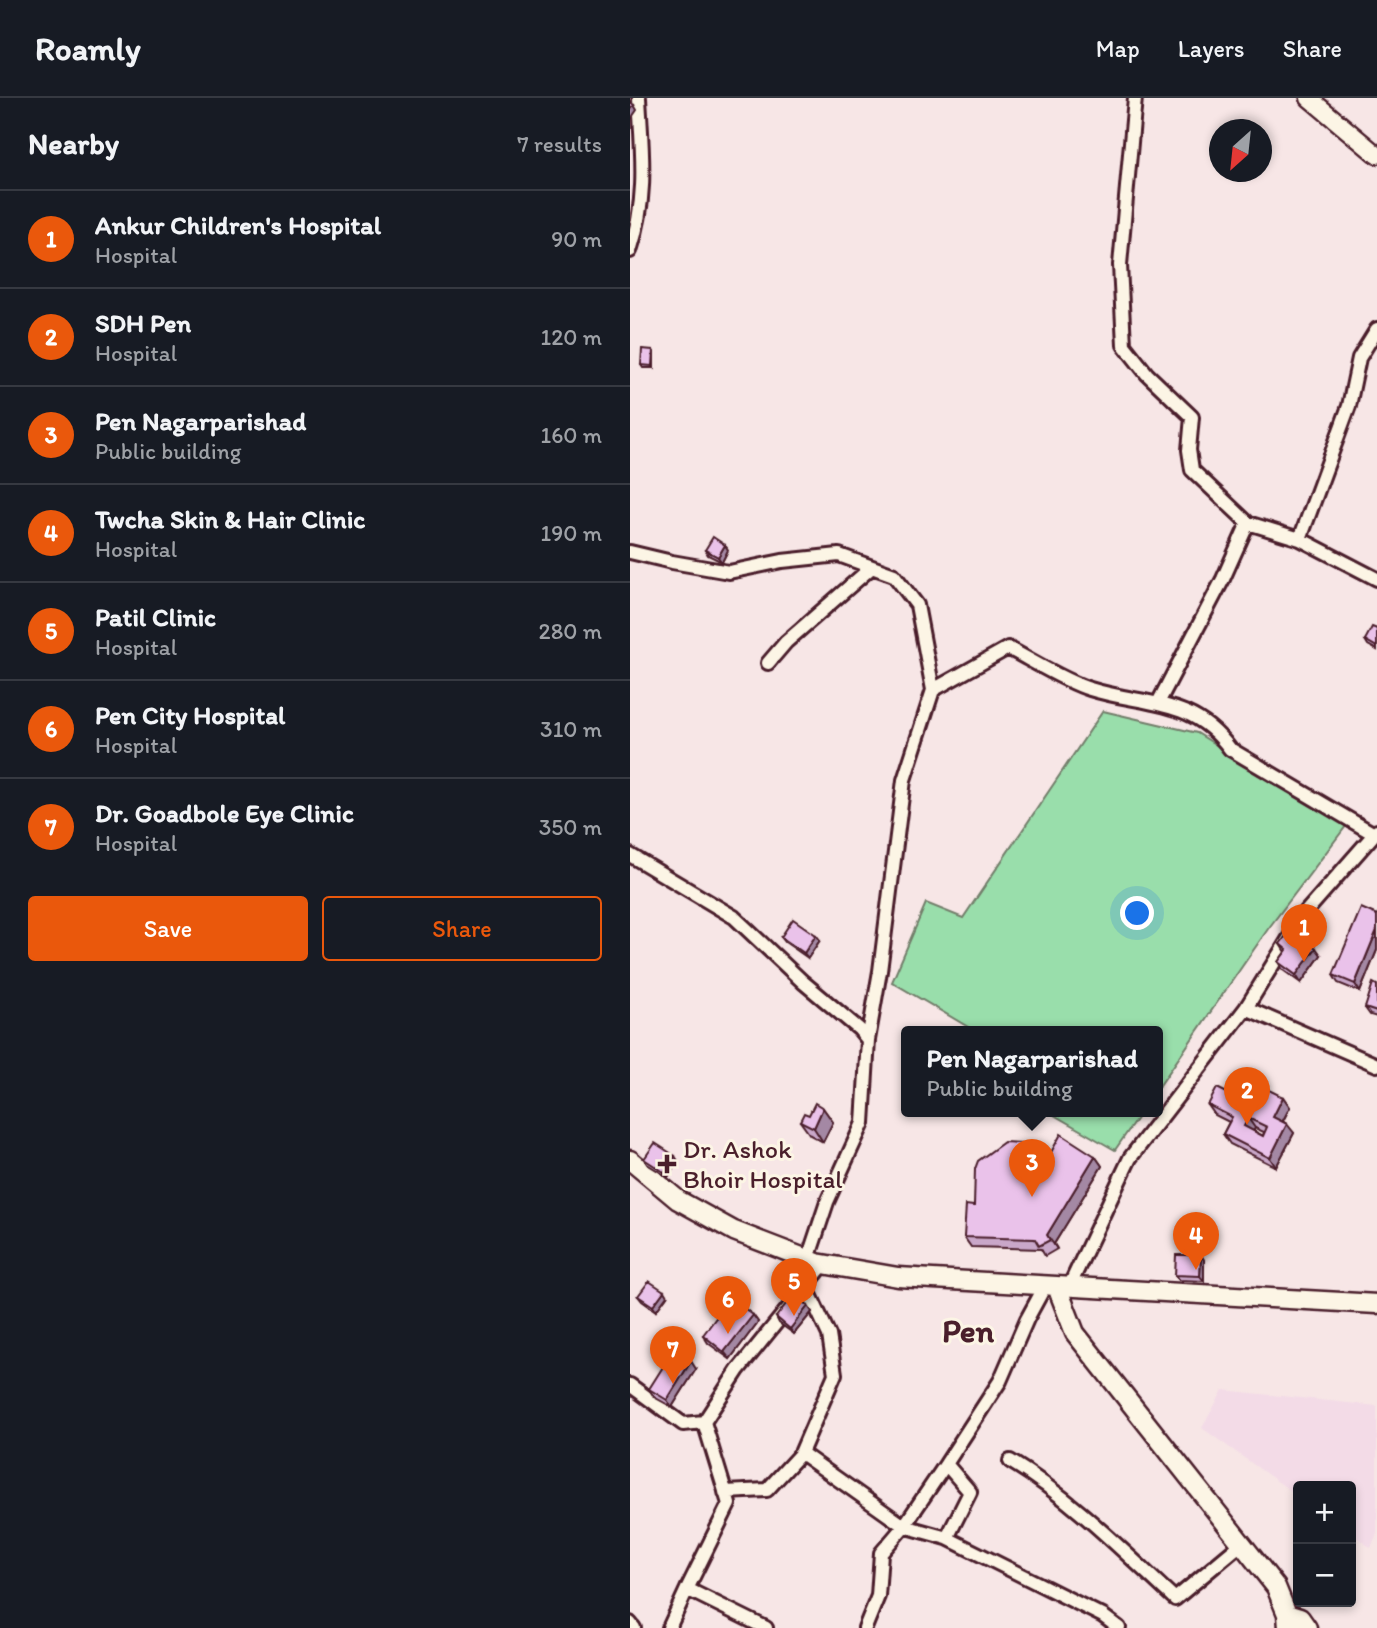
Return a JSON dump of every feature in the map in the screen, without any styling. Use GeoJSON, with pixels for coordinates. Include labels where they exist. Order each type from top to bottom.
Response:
{"type":"FeatureCollection","features":[{"type":"Feature","properties":{"kind":"main road"},"geometry":{"type":"LineString","coordinates":[[630,1160],[678,1200],[734,1231],[816,1262],[898,1277],[1377,1304]]}},
{"type":"Feature","properties":{"kind":"main road"},"geometry":{"type":"LineString","coordinates":[[1057,1287],[1075,1333],[1276,1587],[1288,1621],[1300,1618],[1307,1628]]}},
{"type":"Feature","properties":{"kind":"street"},"geometry":{"type":"LineString","coordinates":[[630,251],[636,234],[643,190],[639,98]]}},
{"type":"Feature","properties":{"kind":"street"},"geometry":{"type":"LineString","coordinates":[[1135,98],[1120,265],[1124,345],[1147,374],[1192,418],[1189,450],[1192,470],[1248,523],[1300,539],[1377,579]]}},
{"type":"Feature","properties":{"kind":"street"},"geometry":{"type":"LineString","coordinates":[[1309,98],[1377,155]]}},
{"type":"Feature","properties":{"kind":"street"},"geometry":{"type":"LineString","coordinates":[[1300,539],[1349,406],[1359,358],[1377,329]]}},
{"type":"Feature","properties":{"kind":"street"},"geometry":{"type":"LineString","coordinates":[[1158,703],[1223,579],[1248,523]]}},
{"type":"Feature","properties":{"kind":"street"},"geometry":{"type":"LineString","coordinates":[[630,552],[729,572],[782,561],[838,555],[894,575],[917,605],[933,690],[904,780],[880,971],[868,1040],[863,1123],[827,1202],[816,1262],[806,1286],[738,1370],[704,1422],[729,1504],[669,1628]]}},
{"type":"Feature","properties":{"kind":"street"},"geometry":{"type":"LineString","coordinates":[[768,663],[786,642],[872,567]]}},
{"type":"Feature","properties":{"kind":"street"},"geometry":{"type":"LineString","coordinates":[[933,690],[1008,648],[1089,689],[1158,703],[1191,714],[1223,739],[1230,749],[1375,833],[1304,914],[1246,1008],[1163,1115]]}},
{"type":"Feature","properties":{"kind":"street"},"geometry":{"type":"LineString","coordinates":[[630,855],[734,918],[868,1040]]}},
{"type":"Feature","properties":{"kind":"street"},"geometry":{"type":"LineString","coordinates":[[1246,1008],[1377,1065]]}},
{"type":"Feature","properties":{"kind":"street"},"geometry":{"type":"LineString","coordinates":[[865,1628],[878,1596],[881,1553],[904,1526],[1000,1381],[1027,1319],[1057,1287],[1130,1158],[1162,1117]]}},
{"type":"Feature","properties":{"kind":"street"},"geometry":{"type":"LineString","coordinates":[[725,1492],[767,1490],[801,1452],[835,1374],[829,1335],[806,1286]]}},
{"type":"Feature","properties":{"kind":"street"},"geometry":{"type":"LineString","coordinates":[[630,1385],[683,1424],[704,1422]]}},
{"type":"Feature","properties":{"kind":"street"},"geometry":{"type":"LineString","coordinates":[[801,1452],[904,1526],[947,1538],[1102,1616],[1119,1628]]}},
{"type":"Feature","properties":{"kind":"street"},"geometry":{"type":"LineString","coordinates":[[1010,1461],[1036,1477],[1116,1544],[1175,1599],[1241,1544]]}},
{"type":"Feature","properties":{"kind":"street"},"geometry":{"type":"LineString","coordinates":[[946,1464],[970,1492],[947,1538]]}},
{"type":"Feature","properties":{"kind":"street"},"geometry":{"type":"LineString","coordinates":[[687,1589],[766,1628]]}},
{"type":"Feature","properties":{"kind":"street"},"geometry":{"type":"LineString","coordinates":[[630,1623],[634,1628]]}},
{"type":"Feature","properties":{"kind":"shaded area"},"geometry":{"type":"Polygon","coordinates":[[[1223,1390],[1377,1406],[1377,1533],[1371,1548],[1356,1537],[1356,1481],[1293,1481],[1293,1492],[1202,1428],[1223,1390]]]}},
{"type":"Feature","properties":{"kind":"green space"},"geometry":{"type":"Polygon","coordinates":[[[1103,711],[1197,733],[1346,826],[1268,929],[1163,1081],[1163,1026],[967,1026],[892,982],[926,903],[963,918],[1103,711]]]}},
{"type":"Feature","properties":{"kind":"green space"},"geometry":{"type":"Polygon","coordinates":[[[1057,1117],[1138,1117],[1115,1150],[1057,1117]]]}},
{"type":"Feature","properties":{"kind":"building"},"geometry":{"type":"Polygon","coordinates":[[[642,349],[653,350],[652,366],[641,365],[642,349]]]}},
{"type":"Feature","properties":{"kind":"building"},"geometry":{"type":"Polygon","coordinates":[[[713,537],[725,545],[718,557],[705,550],[713,537]]]}},
{"type":"Feature","properties":{"kind":"building"},"geometry":{"type":"Polygon","coordinates":[[[1372,627],[1377,629],[1377,647],[1365,640],[1372,627]]]}},
{"type":"Feature","properties":{"kind":"building"},"geometry":{"type":"Polygon","coordinates":[[[1361,908],[1377,915],[1377,930],[1355,984],[1333,975],[1361,908]]]}},
{"type":"Feature","properties":{"kind":"building"},"geometry":{"type":"Polygon","coordinates":[[[793,919],[816,935],[804,953],[781,937],[793,919]]]}},
{"type":"Feature","properties":{"kind":"building"},"geometry":{"type":"Polygon","coordinates":[[[1291,929],[1316,948],[1296,975],[1278,962],[1287,950],[1280,944],[1291,929]]]}},
{"type":"Feature","properties":{"kind":"building"},"geometry":{"type":"Polygon","coordinates":[[[1373,983],[1377,985],[1377,1012],[1365,1008],[1373,983]]]}},
{"type":"Feature","properties":{"kind":"building"},"geometry":{"type":"Polygon","coordinates":[[[1217,1088],[1255,1107],[1265,1088],[1283,1097],[1273,1117],[1287,1124],[1270,1158],[1223,1134],[1232,1117],[1208,1105],[1217,1088]],[[1248,1118],[1244,1126],[1263,1136],[1267,1127],[1248,1118]]]}},
{"type":"Feature","properties":{"kind":"building"},"geometry":{"type":"Polygon","coordinates":[[[815,1103],[823,1108],[814,1128],[800,1121],[804,1113],[809,1115],[815,1103]]]}},
{"type":"Feature","properties":{"kind":"building"},"geometry":{"type":"Polygon","coordinates":[[[1061,1134],[1095,1156],[1047,1235],[1050,1240],[1039,1246],[1035,1239],[964,1237],[966,1205],[974,1206],[975,1169],[978,1161],[1004,1142],[1021,1143],[1048,1158],[1061,1134]]]}},
{"type":"Feature","properties":{"kind":"building"},"geometry":{"type":"Polygon","coordinates":[[[655,1143],[675,1156],[664,1172],[644,1159],[655,1143]]]}},
{"type":"Feature","properties":{"kind":"building"},"geometry":{"type":"Polygon","coordinates":[[[1176,1255],[1201,1255],[1200,1276],[1175,1275],[1176,1255]]]}},
{"type":"Feature","properties":{"kind":"building"},"geometry":{"type":"Polygon","coordinates":[[[649,1281],[664,1291],[653,1306],[638,1296],[649,1281]]]}},
{"type":"Feature","properties":{"kind":"building"},"geometry":{"type":"Polygon","coordinates":[[[793,1295],[808,1306],[790,1329],[776,1317],[793,1295]]]}},
{"type":"Feature","properties":{"kind":"building"},"geometry":{"type":"Polygon","coordinates":[[[731,1298],[753,1315],[724,1352],[703,1335],[731,1298]]]}},
{"type":"Feature","properties":{"kind":"building"},"geometry":{"type":"Polygon","coordinates":[[[673,1351],[691,1361],[667,1400],[649,1389],[673,1351]]]}},
{"type":"Feature","properties":{"kind":"place","name":"Ankur Children's Hospital"},"geometry":{"type":"Point","coordinates":[1304,962]}},
{"type":"Feature","properties":{"kind":"place","name":"SDH Pen"},"geometry":{"type":"Point","coordinates":[1247,1125]}},
{"type":"Feature","properties":{"kind":"place","name":"Dr. Ashok Bhoir Hospital"},"geometry":{"type":"Point","coordinates":[667,1164]}},
{"type":"Feature","properties":{"kind":"place","name":"Pen Nagarparishad"},"geometry":{"type":"Point","coordinates":[1032,1197]}},
{"type":"Feature","properties":{"kind":"place","name":"Twcha Skin & Hair Clinic"},"geometry":{"type":"Point","coordinates":[1196,1270]}},
{"type":"Feature","properties":{"kind":"place","name":"Patil Clinic"},"geometry":{"type":"Point","coordinates":[794,1316]}},
{"type":"Feature","properties":{"kind":"place","name":"Pen City Hospital"},"geometry":{"type":"Point","coordinates":[728,1334]}},
{"type":"Feature","properties":{"kind":"place","name":"Dr. Goadbole Eye Clinic"},"geometry":{"type":"Point","coordinates":[673,1384]}},
{"type":"Feature","properties":{"kind":"district","name":"Pen"},"geometry":{"type":"Point","coordinates":[968,1330]}}]}
